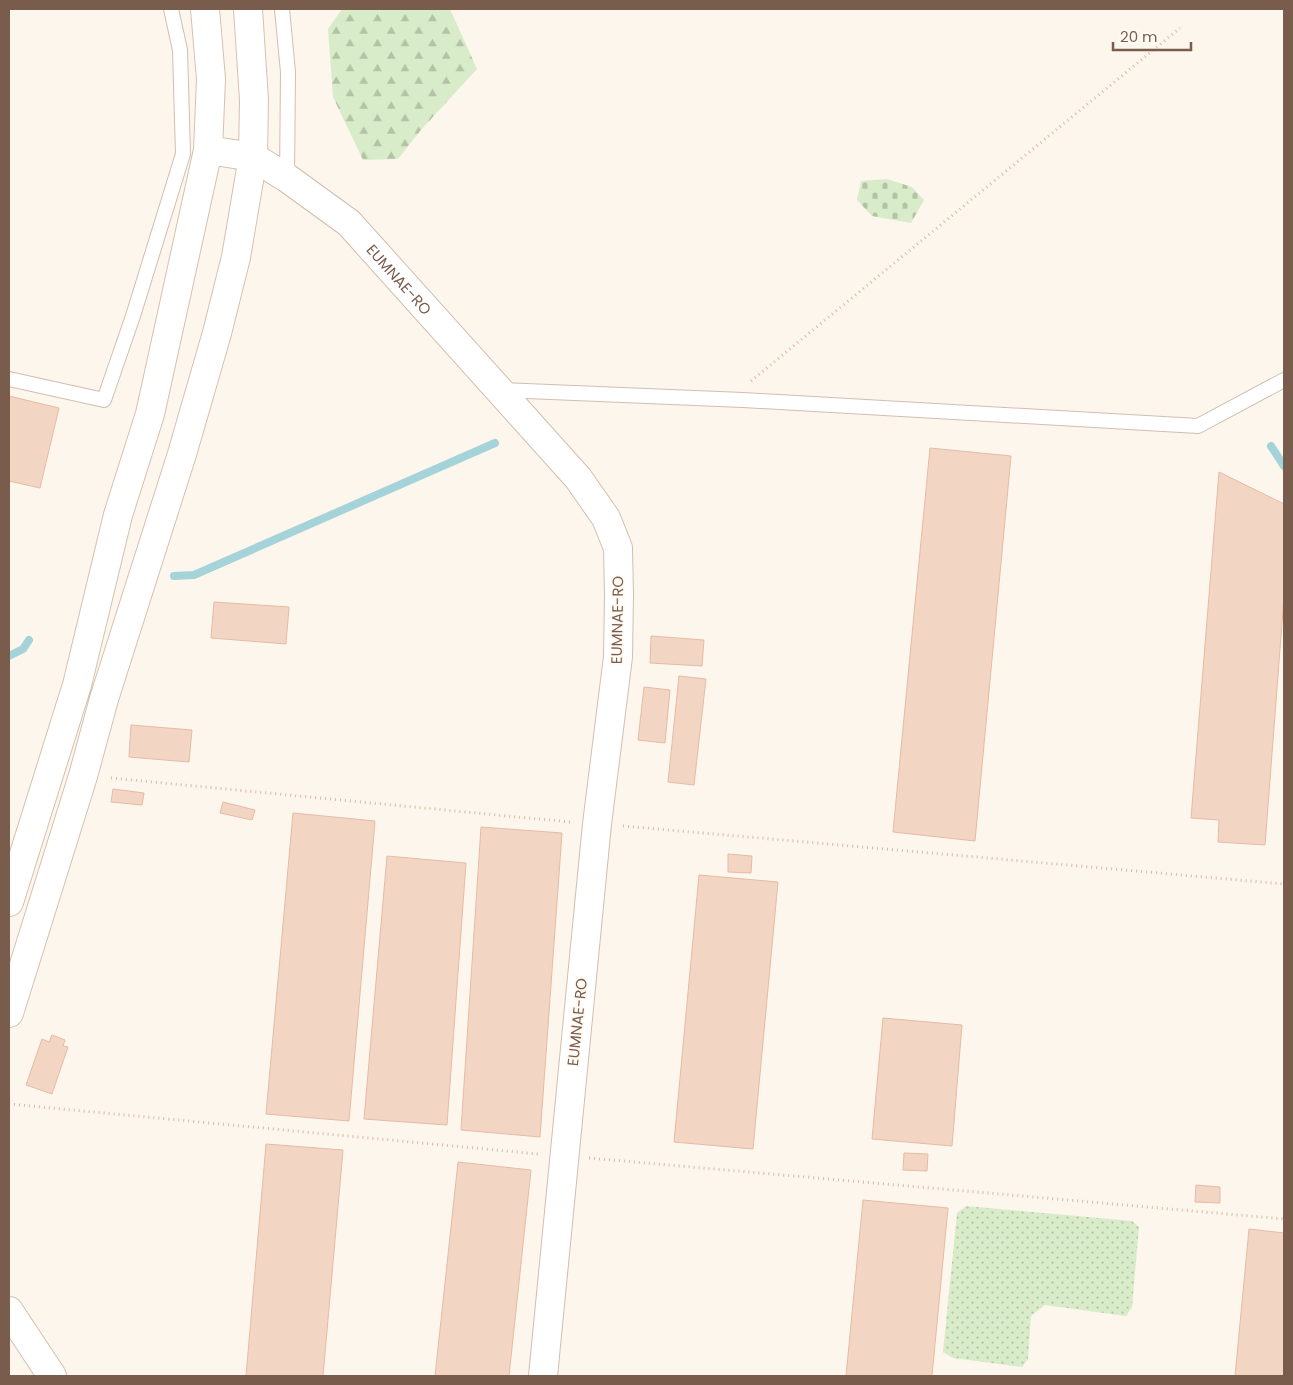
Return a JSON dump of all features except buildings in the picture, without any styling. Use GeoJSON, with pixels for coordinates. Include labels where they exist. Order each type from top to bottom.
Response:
{"type":"FeatureCollection","features":[{"type":"Feature","properties":{"kind":"street"},"geometry":{"type":"LineString","coordinates":[[9,902],[77,684],[118,515],[150,414],[208,150],[211,79],[205,9]]}},
{"type":"Feature","properties":{"kind":"street"},"geometry":{"type":"LineString","coordinates":[[9,1012],[83,776],[104,699],[182,454],[217,333],[236,257],[253,157],[254,100],[248,9]]}},
{"type":"Feature","properties":{"kind":"street"},"geometry":{"type":"LineString","coordinates":[[208,150],[253,157]]}},
{"type":"Feature","properties":{"kind":"street","name":"EUMNAE-RO"},"geometry":{"type":"LineString","coordinates":[[253,157],[287,178],[349,223],[578,478],[606,518],[618,548],[620,595],[618,657],[597,824],[543,1376]]}},
{"type":"Feature","properties":{"kind":"street"},"geometry":{"type":"LineString","coordinates":[[9,1311],[52,1376]]}},
{"type":"Feature","properties":{"kind":"lane"},"geometry":{"type":"LineString","coordinates":[[9,379],[104,400],[133,316],[183,154],[180,50],[171,9]]}},
{"type":"Feature","properties":{"kind":"lane"},"geometry":{"type":"LineString","coordinates":[[282,9],[288,72],[287,178]]}},
{"type":"Feature","properties":{"kind":"lane"},"geometry":{"type":"LineString","coordinates":[[499,390],[743,400],[1198,426],[1284,380]]}},
{"type":"Feature","properties":{"kind":"path"},"geometry":{"type":"LineString","coordinates":[[743,400],[751,381],[1180,28]]}},
{"type":"Feature","properties":{"kind":"path"},"geometry":{"type":"LineString","coordinates":[[83,776],[597,824],[1284,884]]}},
{"type":"Feature","properties":{"kind":"path"},"geometry":{"type":"LineString","coordinates":[[9,1104],[564,1156],[1284,1219]]}},
{"type":"Feature","properties":{"kind":"green space"},"geometry":{"type":"Polygon","coordinates":[[[342,9],[450,9],[477,69],[420,131],[398,159],[363,160],[333,97],[328,29],[342,9]]]}},
{"type":"Feature","properties":{"kind":"green space"},"geometry":{"type":"Polygon","coordinates":[[[887,179],[912,187],[924,200],[911,223],[872,216],[857,200],[861,181],[887,179]]]}},
{"type":"Feature","properties":{"kind":"green space"},"geometry":{"type":"Polygon","coordinates":[[[966,1206],[1132,1221],[1139,1227],[1132,1307],[1126,1316],[1045,1305],[1031,1316],[1028,1359],[1022,1367],[953,1358],[943,1352],[957,1213],[966,1206]]]}},
{"type":"Feature","properties":{"kind":"waterway"},"geometry":{"type":"LineString","coordinates":[[174,576],[194,575],[495,443]]}},
{"type":"Feature","properties":{"kind":"waterway"},"geometry":{"type":"LineString","coordinates":[[1271,446],[1284,466]]}},
{"type":"Feature","properties":{"kind":"waterway"},"geometry":{"type":"LineString","coordinates":[[9,656],[23,649],[29,640]]}}]}
